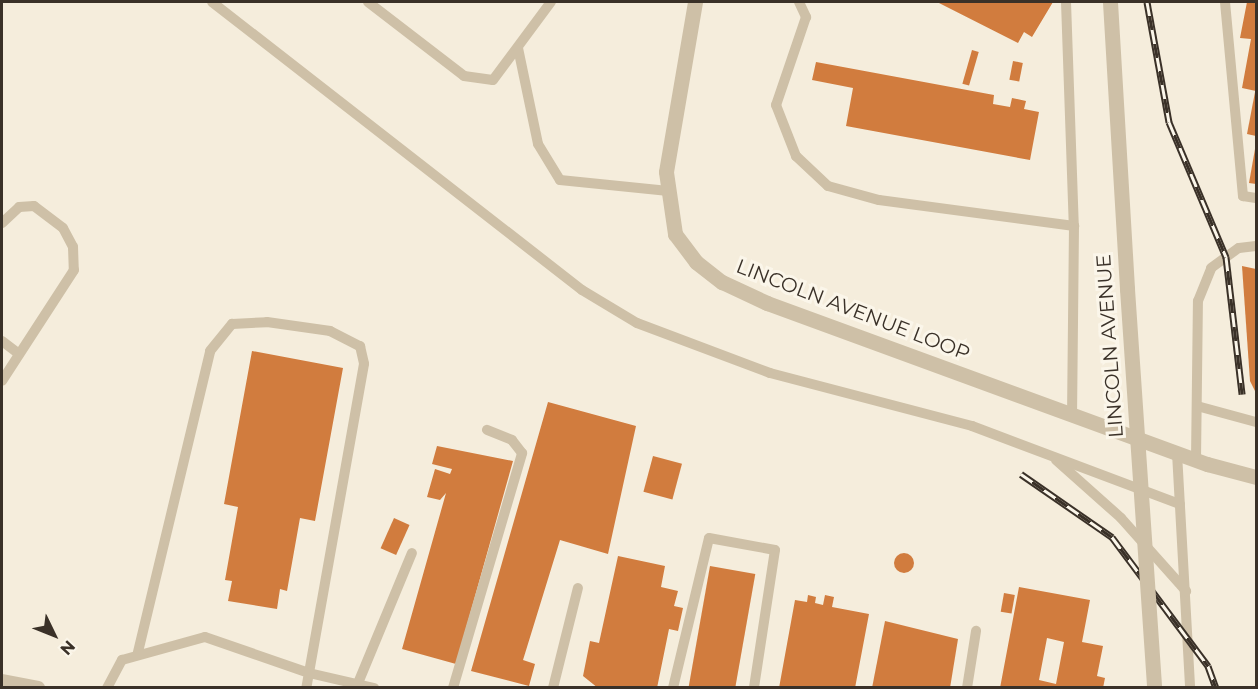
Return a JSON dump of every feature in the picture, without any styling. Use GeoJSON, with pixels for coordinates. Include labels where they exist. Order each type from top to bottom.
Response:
{"type":"FeatureCollection","features":[{"type":"Feature","properties":{"kind":"street","name":"LINCOLN AVENUE LOOP"},"geometry":{"type":"LineString","coordinates":[[694,2],[666,172],[675,234],[722,282],[1196,460],[1257,477]]}},
{"type":"Feature","properties":{"kind":"street","name":"LINCOLN AVENUE"},"geometry":{"type":"LineString","coordinates":[[1110,2],[1154,687]]}},
{"type":"Feature","properties":{"kind":"street"},"geometry":{"type":"LineString","coordinates":[[2,681],[37,687]]}},
{"type":"Feature","properties":{"kind":"lane"},"geometry":{"type":"LineString","coordinates":[[212,2],[582,290],[637,323],[770,373],[972,426],[1180,504]]}},
{"type":"Feature","properties":{"kind":"lane"},"geometry":{"type":"LineString","coordinates":[[368,2],[464,76],[493,80],[551,2]]}},
{"type":"Feature","properties":{"kind":"lane"},"geometry":{"type":"LineString","coordinates":[[799,2],[806,17],[776,105],[796,156],[828,186],[879,200],[1074,226]]}},
{"type":"Feature","properties":{"kind":"lane"},"geometry":{"type":"LineString","coordinates":[[1066,2],[1074,226],[1072,414]]}},
{"type":"Feature","properties":{"kind":"lane"},"geometry":{"type":"LineString","coordinates":[[1225,2],[1244,196],[1257,198]]}},
{"type":"Feature","properties":{"kind":"lane"},"geometry":{"type":"LineString","coordinates":[[518,48],[538,144],[560,180],[668,191]]}},
{"type":"Feature","properties":{"kind":"lane"},"geometry":{"type":"LineString","coordinates":[[2,223],[19,207],[34,206],[63,228],[74,247],[74,270],[2,381]]}},
{"type":"Feature","properties":{"kind":"lane"},"geometry":{"type":"LineString","coordinates":[[1196,460],[1198,301],[1211,268],[1239,248],[1257,246]]}},
{"type":"Feature","properties":{"kind":"lane"},"geometry":{"type":"LineString","coordinates":[[138,652],[210,351],[232,324],[267,322],[330,331],[360,346],[364,364],[306,687]]}},
{"type":"Feature","properties":{"kind":"lane"},"geometry":{"type":"LineString","coordinates":[[2,341],[19,354]]}},
{"type":"Feature","properties":{"kind":"lane"},"geometry":{"type":"LineString","coordinates":[[1197,406],[1257,422]]}},
{"type":"Feature","properties":{"kind":"lane"},"geometry":{"type":"LineString","coordinates":[[453,687],[522,453],[512,440],[487,430]]}},
{"type":"Feature","properties":{"kind":"lane"},"geometry":{"type":"LineString","coordinates":[[1177,453],[1190,687]]}},
{"type":"Feature","properties":{"kind":"lane"},"geometry":{"type":"LineString","coordinates":[[1051,456],[1121,518],[1186,591]]}},
{"type":"Feature","properties":{"kind":"lane"},"geometry":{"type":"LineString","coordinates":[[673,687],[709,538],[775,550],[754,687]]}},
{"type":"Feature","properties":{"kind":"lane"},"geometry":{"type":"LineString","coordinates":[[357,686],[412,553]]}},
{"type":"Feature","properties":{"kind":"lane"},"geometry":{"type":"LineString","coordinates":[[553,687],[578,588]]}},
{"type":"Feature","properties":{"kind":"lane"},"geometry":{"type":"LineString","coordinates":[[967,687],[976,631]]}},
{"type":"Feature","properties":{"kind":"lane"},"geometry":{"type":"LineString","coordinates":[[107,687],[122,660],[138,652],[205,637],[309,673],[357,686],[374,687]]}},
{"type":"Feature","properties":{"kind":"building"},"geometry":{"type":"Polygon","coordinates":[[[937,2],[1053,2],[1032,37],[1024,32],[1018,43],[937,2]]]}},
{"type":"Feature","properties":{"kind":"building"},"geometry":{"type":"Polygon","coordinates":[[[1247,2],[1256,2],[1256,91],[1242,88],[1251,39],[1240,38],[1247,2]]]}},
{"type":"Feature","properties":{"kind":"building"},"geometry":{"type":"Polygon","coordinates":[[[972,50],[979,52],[969,86],[962,84],[972,50]]]}},
{"type":"Feature","properties":{"kind":"building"},"geometry":{"type":"Polygon","coordinates":[[[1013,61],[1023,63],[1019,82],[1009,80],[1013,61]]]}},
{"type":"Feature","properties":{"kind":"building"},"geometry":{"type":"Polygon","coordinates":[[[816,62],[994,95],[993,104],[1010,107],[1012,98],[1026,101],[1024,109],[1039,112],[1030,160],[846,126],[853,88],[812,80],[816,62]]]}},
{"type":"Feature","properties":{"kind":"building"},"geometry":{"type":"Polygon","coordinates":[[[1256,92],[1256,136],[1247,134],[1256,92]]]}},
{"type":"Feature","properties":{"kind":"building"},"geometry":{"type":"Polygon","coordinates":[[[1256,149],[1256,184],[1249,183],[1256,149]]]}},
{"type":"Feature","properties":{"kind":"building"},"geometry":{"type":"Polygon","coordinates":[[[1242,266],[1256,269],[1256,393],[1250,381],[1242,266]]]}},
{"type":"Feature","properties":{"kind":"building"},"geometry":{"type":"Polygon","coordinates":[[[252,351],[343,368],[315,521],[300,518],[287,591],[280,589],[277,609],[228,601],[232,581],[225,580],[238,507],[224,504],[252,351]]]}},
{"type":"Feature","properties":{"kind":"building"},"geometry":{"type":"Polygon","coordinates":[[[548,402],[636,426],[608,554],[560,540],[523,660],[535,664],[529,686],[471,671],[548,402]]]}},
{"type":"Feature","properties":{"kind":"building"},"geometry":{"type":"Polygon","coordinates":[[[437,446],[513,461],[456,664],[402,649],[446,493],[440,500],[427,497],[435,469],[450,474],[452,469],[432,464],[437,446]]]}},
{"type":"Feature","properties":{"kind":"building"},"geometry":{"type":"Polygon","coordinates":[[[653,456],[682,464],[672,500],[643,492],[653,456]]]}},
{"type":"Feature","properties":{"kind":"building"},"geometry":{"type":"Polygon","coordinates":[[[394,518],[410,525],[396,555],[381,548],[394,518]]]}},
{"type":"Feature","properties":{"kind":"building"},"geometry":{"type":"Polygon","coordinates":[[[904,553],[911,556],[914,563],[911,570],[904,573],[897,570],[894,563],[897,556],[904,553]]]}},
{"type":"Feature","properties":{"kind":"building"},"geometry":{"type":"Polygon","coordinates":[[[618,556],[665,566],[661,587],[678,591],[674,606],[683,608],[678,631],[669,629],[657,688],[598,688],[583,676],[590,641],[599,643],[618,556]]]}},
{"type":"Feature","properties":{"kind":"building"},"geometry":{"type":"Polygon","coordinates":[[[710,566],[755,574],[735,688],[688,688],[710,566]]]}},
{"type":"Feature","properties":{"kind":"building"},"geometry":{"type":"Polygon","coordinates":[[[1019,587],[1090,600],[1082,642],[1103,646],[1097,676],[1105,678],[1103,688],[1000,688],[1019,587]],[[1047,638],[1039,680],[1056,684],[1064,642],[1047,638]]]}},
{"type":"Feature","properties":{"kind":"building"},"geometry":{"type":"Polygon","coordinates":[[[1004,593],[1015,595],[1012,614],[1001,612],[1004,593]]]}},
{"type":"Feature","properties":{"kind":"building"},"geometry":{"type":"Polygon","coordinates":[[[808,595],[816,597],[815,603],[823,605],[825,595],[834,597],[832,607],[869,614],[855,688],[779,688],[795,600],[807,602],[808,595]]]}},
{"type":"Feature","properties":{"kind":"building"},"geometry":{"type":"Polygon","coordinates":[[[885,621],[958,639],[950,688],[872,688],[885,621]]]}},
{"type":"Feature","properties":{"kind":"railway"},"geometry":{"type":"LineString","coordinates":[[1147,2],[1169,122],[1226,257],[1242,394]]}},
{"type":"Feature","properties":{"kind":"railway"},"geometry":{"type":"LineString","coordinates":[[1021,474],[1112,537],[1208,666],[1216,688]]}}]}
